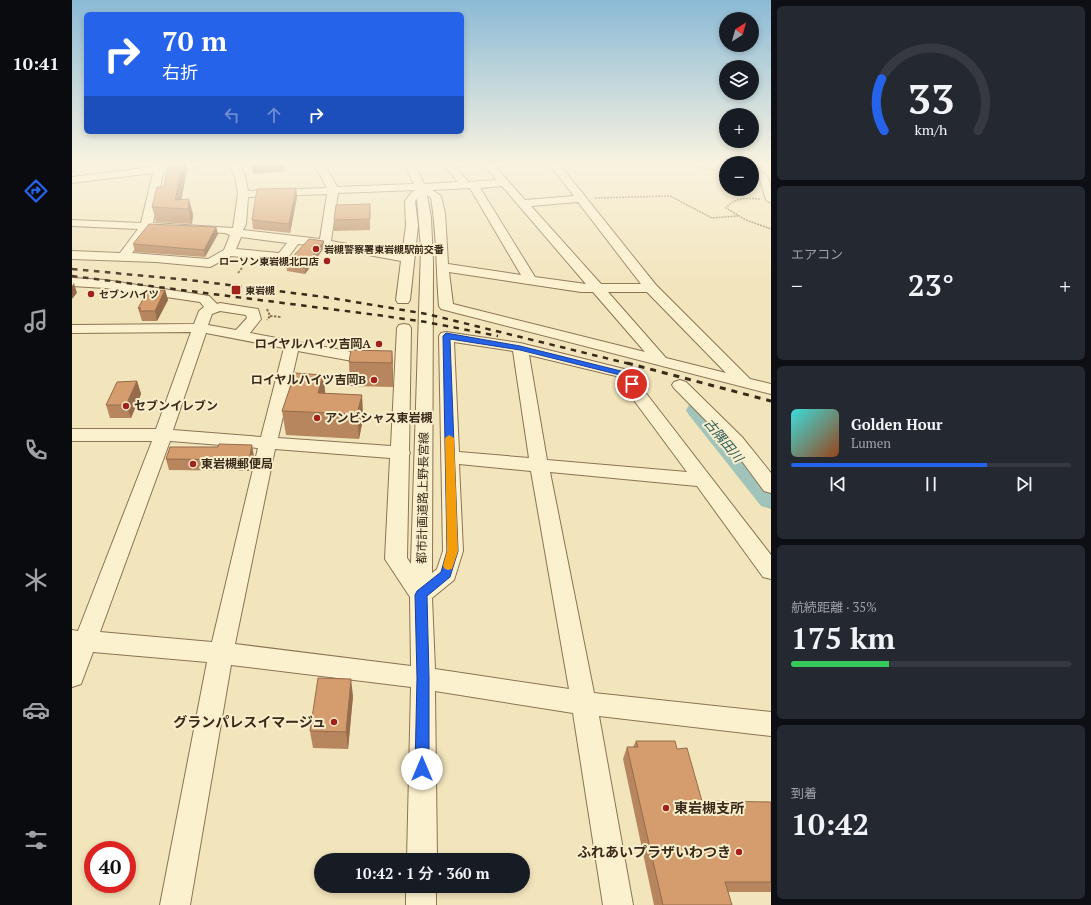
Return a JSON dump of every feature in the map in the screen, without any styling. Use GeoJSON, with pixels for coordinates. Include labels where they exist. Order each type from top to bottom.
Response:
{"type":"FeatureCollection","features":[{"type":"Feature","properties":{"kind":"street"},"geometry":{"type":"LineString","coordinates":[[123,257],[146,227],[150,206]]}},
{"type":"Feature","properties":{"kind":"street"},"geometry":{"type":"LineString","coordinates":[[230,252],[240,224],[242,206]]}},
{"type":"Feature","properties":{"kind":"street"},"geometry":{"type":"LineString","coordinates":[[325,243],[331,206]]}},
{"type":"Feature","properties":{"kind":"street"},"geometry":{"type":"LineString","coordinates":[[403,300],[412,226],[410,206]]}},
{"type":"Feature","properties":{"kind":"street","name":"都市計画道路上野長宮線"},"geometry":{"type":"LineString","coordinates":[[422,853],[423,678],[421,595],[428,276],[426,227],[423,206]]}},
{"type":"Feature","properties":{"kind":"street"},"geometry":{"type":"LineString","coordinates":[[438,206],[446,306],[771,389]]}},
{"type":"Feature","properties":{"kind":"street"},"geometry":{"type":"LineString","coordinates":[[483,206],[530,280]]}},
{"type":"Feature","properties":{"kind":"street"},"geometry":{"type":"LineString","coordinates":[[525,206],[662,362]]}},
{"type":"Feature","properties":{"kind":"street"},"geometry":{"type":"LineString","coordinates":[[588,206],[650,288],[744,382]]}},
{"type":"Feature","properties":{"kind":"street"},"geometry":{"type":"LineString","coordinates":[[72,223],[225,230],[237,233],[325,243],[409,259]]}},
{"type":"Feature","properties":{"kind":"street"},"geometry":{"type":"LineString","coordinates":[[72,255],[156,258],[210,263],[230,252],[282,257],[295,240]]}},
{"type":"Feature","properties":{"kind":"street"},"geometry":{"type":"LineString","coordinates":[[442,267],[582,288],[650,288]]}},
{"type":"Feature","properties":{"kind":"street"},"geometry":{"type":"LineString","coordinates":[[72,282],[105,284],[204,299],[213,308]]}},
{"type":"Feature","properties":{"kind":"street"},"geometry":{"type":"LineString","coordinates":[[72,676],[79,640],[163,435],[206,311],[220,307],[253,312],[254,319],[240,335]]}},
{"type":"Feature","properties":{"kind":"street"},"geometry":{"type":"LineString","coordinates":[[234,309],[224,319],[222,324],[233,326],[245,324],[254,319]]}},
{"type":"Feature","properties":{"kind":"street"},"geometry":{"type":"LineString","coordinates":[[72,329],[200,328],[404,365]]}},
{"type":"Feature","properties":{"kind":"street"},"geometry":{"type":"LineString","coordinates":[[404,328],[401,453],[396,560],[421,595],[446,574],[453,551],[446,336],[520,348],[622,373],[771,571]]}},
{"type":"Feature","properties":{"kind":"street"},"geometry":{"type":"LineString","coordinates":[[175,905],[221,653],[268,442],[292,345]]}},
{"type":"Feature","properties":{"kind":"street"},"geometry":{"type":"LineString","coordinates":[[520,348],[539,464],[584,704],[618,905]]}},
{"type":"Feature","properties":{"kind":"street"},"geometry":{"type":"LineString","coordinates":[[680,385],[736,441],[771,486]]}},
{"type":"Feature","properties":{"kind":"street"},"geometry":{"type":"LineString","coordinates":[[72,435],[163,435],[401,453]]}},
{"type":"Feature","properties":{"kind":"street"},"geometry":{"type":"LineString","coordinates":[[450,457],[702,480]]}},
{"type":"Feature","properties":{"kind":"street"},"geometry":{"type":"LineString","coordinates":[[79,640],[221,653],[423,678],[584,704],[771,724]]}},
{"type":"Feature","properties":{"kind":"street"},"geometry":{"type":"LineString","coordinates":[[421,893],[421,905]]}},
{"type":"Feature","properties":{"kind":"path"},"geometry":{"type":"LineString","coordinates":[[690,206],[712,218],[738,216]]}},
{"type":"Feature","properties":{"kind":"path"},"geometry":{"type":"LineString","coordinates":[[728,206],[726,208],[738,216],[771,229]]}},
{"type":"Feature","properties":{"kind":"path"},"geometry":{"type":"LineString","coordinates":[[238,273],[248,260]]}},
{"type":"Feature","properties":{"kind":"path"},"geometry":{"type":"LineString","coordinates":[[270,316],[281,318]]}},
{"type":"Feature","properties":{"kind":"building"},"geometry":{"type":"Polygon","coordinates":[[[152,206],[188,206],[188,209],[152,206]]]}},
{"type":"Feature","properties":{"kind":"building"},"geometry":{"type":"Polygon","coordinates":[[[254,206],[292,206],[289,224],[252,220],[254,206]]]}},
{"type":"Feature","properties":{"kind":"building"},"geometry":{"type":"Polygon","coordinates":[[[336,206],[370,206],[370,219],[334,220],[336,206]]]}},
{"type":"Feature","properties":{"kind":"building"},"geometry":{"type":"Polygon","coordinates":[[[149,224],[216,227],[204,250],[133,244],[149,224]]]}},
{"type":"Feature","properties":{"kind":"building"},"geometry":{"type":"Polygon","coordinates":[[[309,239],[324,241],[305,266],[286,264],[309,239]]]}},
{"type":"Feature","properties":{"kind":"building"},"geometry":{"type":"Polygon","coordinates":[[[165,290],[155,311],[139,311],[141,308],[138,308],[148,291],[165,290]]]}},
{"type":"Feature","properties":{"kind":"building"},"geometry":{"type":"Polygon","coordinates":[[[351,350],[392,351],[392,363],[349,362],[351,350]]]}},
{"type":"Feature","properties":{"kind":"building"},"geometry":{"type":"Polygon","coordinates":[[[295,373],[323,375],[318,393],[362,395],[357,414],[282,411],[295,373]]]}},
{"type":"Feature","properties":{"kind":"building"},"geometry":{"type":"Polygon","coordinates":[[[137,381],[126,405],[106,405],[117,382],[137,381]]]}},
{"type":"Feature","properties":{"kind":"building"},"geometry":{"type":"Polygon","coordinates":[[[219,444],[252,445],[249,460],[166,459],[170,447],[218,447],[219,444]]]}},
{"type":"Feature","properties":{"kind":"building"},"geometry":{"type":"Polygon","coordinates":[[[318,678],[351,679],[346,732],[310,731],[318,678]]]}},
{"type":"Feature","properties":{"kind":"building"},"geometry":{"type":"Polygon","coordinates":[[[636,741],[675,741],[677,749],[687,748],[702,801],[771,802],[771,882],[725,882],[732,905],[663,905],[627,747],[638,747],[636,741]]]}},
{"type":"Feature","properties":{"kind":"waterway","name":"古隅田川"},"geometry":{"type":"LineString","coordinates":[[698,410],[771,499]]}},
{"type":"Feature","properties":{"kind":"railway"},"geometry":{"type":"LineString","coordinates":[[72,269],[189,280],[325,297],[427,314],[630,364]]}},
{"type":"Feature","properties":{"kind":"railway"},"geometry":{"type":"LineString","coordinates":[[72,276],[377,315],[426,322],[498,336]]}},
{"type":"Feature","properties":{"kind":"railway"},"geometry":{"type":"LineString","coordinates":[[627,363],[771,401]]}},
{"type":"Feature","properties":{"kind":"slow traffic"},"geometry":{"type":"LineString","coordinates":[[448,566],[453,551],[449,438]]}},
{"type":"Feature","properties":{"kind":"place","name":"岩槻警察署東岩槻駅前交番"},"geometry":{"type":"Point","coordinates":[316,249]}},
{"type":"Feature","properties":{"kind":"place","name":"ローソン東岩槻北口店"},"geometry":{"type":"Point","coordinates":[327,261]}},
{"type":"Feature","properties":{"kind":"place","name":"東岩槻"},"geometry":{"type":"Point","coordinates":[236,290]}},
{"type":"Feature","properties":{"kind":"place","name":"セブンハイツ"},"geometry":{"type":"Point","coordinates":[91,294]}},
{"type":"Feature","properties":{"kind":"place","name":"ロイヤルハイツ吉岡A"},"geometry":{"type":"Point","coordinates":[379,344]}},
{"type":"Feature","properties":{"kind":"place","name":"ロイヤルハイツ吉岡B"},"geometry":{"type":"Point","coordinates":[374,380]}},
{"type":"Feature","properties":{"kind":"place","name":"セブンイレブン"},"geometry":{"type":"Point","coordinates":[126,406]}},
{"type":"Feature","properties":{"kind":"place","name":"アンビシャス東岩槻"},"geometry":{"type":"Point","coordinates":[317,418]}},
{"type":"Feature","properties":{"kind":"place","name":"東岩槻郵便局"},"geometry":{"type":"Point","coordinates":[193,464]}},
{"type":"Feature","properties":{"kind":"place","name":"グランパレスイマージュ"},"geometry":{"type":"Point","coordinates":[334,722]}},
{"type":"Feature","properties":{"kind":"place","name":"東岩槻支所"},"geometry":{"type":"Point","coordinates":[666,808]}},
{"type":"Feature","properties":{"kind":"place","name":"ふれあいプラザいわつき"},"geometry":{"type":"Point","coordinates":[739,852]}},
{"type":"Feature","properties":{"kind":"route"},"geometry":{"type":"LineString","coordinates":[[422,769],[423,678],[421,595],[446,574],[453,551],[446,336],[520,348],[622,373],[632,384]]}}]}
